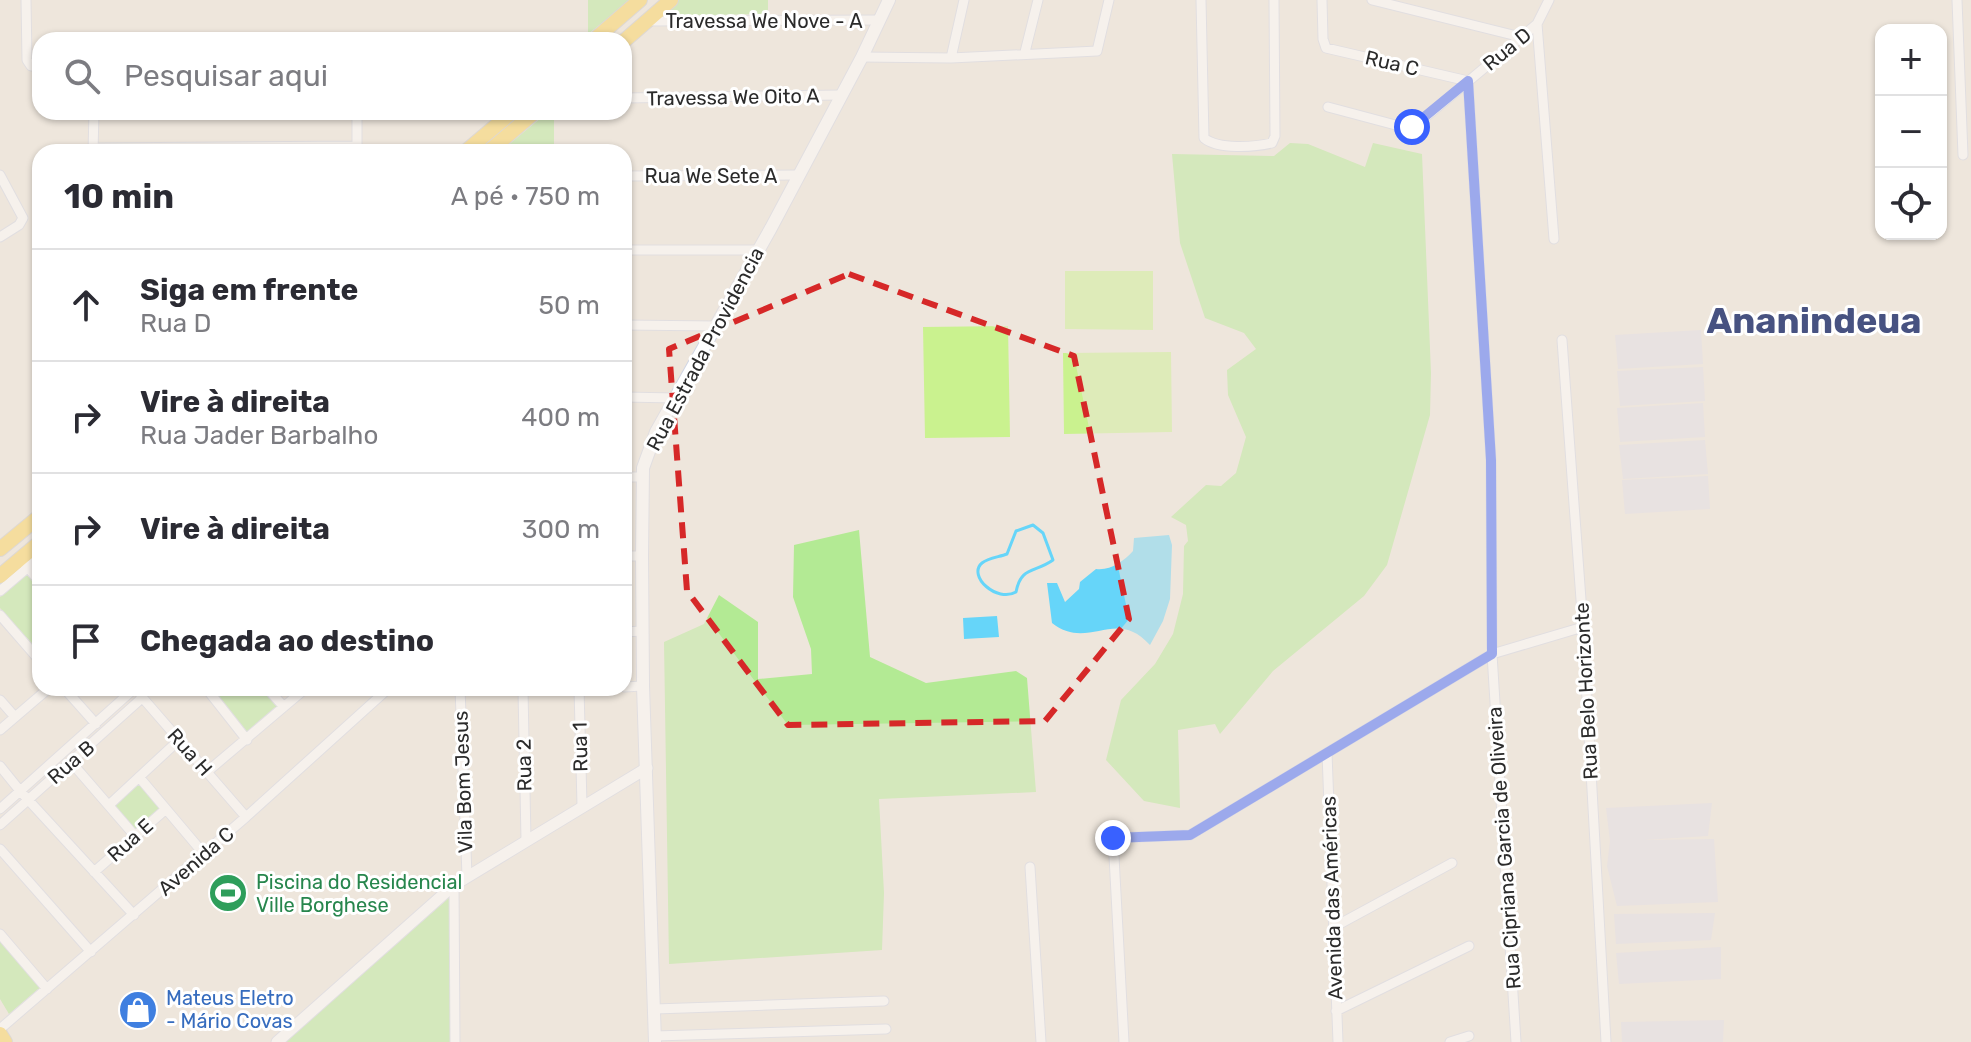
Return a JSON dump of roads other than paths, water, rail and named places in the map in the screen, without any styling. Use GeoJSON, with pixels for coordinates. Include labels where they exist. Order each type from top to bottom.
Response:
{"type":"FeatureCollection","features":[{"type":"Feature","properties":{"kind":"main road"},"geometry":{"type":"LineString","coordinates":[[603,32],[640,0]]}},
{"type":"Feature","properties":{"kind":"main road"},"geometry":{"type":"LineString","coordinates":[[632,34],[671,0]]}},
{"type":"Feature","properties":{"kind":"main road","name":"Rua Estrada Providencia"},"geometry":{"type":"LineString","coordinates":[[879,0],[880,20]]}},
{"type":"Feature","properties":{"kind":"main road","name":"Rua Estrada Providencia"},"geometry":{"type":"LineString","coordinates":[[655,1039],[642,631],[642,477],[648,450],[862,57],[889,0]]}},
{"type":"Feature","properties":{"kind":"main road"},"geometry":{"type":"LineString","coordinates":[[474,144],[503,120]]}},
{"type":"Feature","properties":{"kind":"main road"},"geometry":{"type":"LineString","coordinates":[[497,144],[526,120]]}},
{"type":"Feature","properties":{"kind":"main road"},"geometry":{"type":"LineString","coordinates":[[0,549],[32,523]]}},
{"type":"Feature","properties":{"kind":"main road"},"geometry":{"type":"LineString","coordinates":[[0,576],[24,564],[32,553]]}},
{"type":"Feature","properties":{"kind":"main road"},"geometry":{"type":"LineString","coordinates":[[0,1031],[5,1042]]}},
{"type":"Feature","properties":{"kind":"street"},"geometry":{"type":"LineString","coordinates":[[26,0],[26,54],[32,62]]}},
{"type":"Feature","properties":{"kind":"street"},"geometry":{"type":"LineString","coordinates":[[951,58],[964,0]]}},
{"type":"Feature","properties":{"kind":"street"},"geometry":{"type":"LineString","coordinates":[[1025,52],[1038,0]]}},
{"type":"Feature","properties":{"kind":"street"},"geometry":{"type":"LineString","coordinates":[[862,57],[951,58],[1025,52],[1097,51],[1109,0]]}},
{"type":"Feature","properties":{"kind":"street"},"geometry":{"type":"LineString","coordinates":[[1201,0],[1203,135],[1207,142],[1219,144],[1269,144],[1275,136],[1274,0]]}},
{"type":"Feature","properties":{"kind":"street","name":"Rua C"},"geometry":{"type":"LineString","coordinates":[[1322,0],[1326,48],[1468,81]]}},
{"type":"Feature","properties":{"kind":"street"},"geometry":{"type":"LineString","coordinates":[[1372,0],[1521,37]]}},
{"type":"Feature","properties":{"kind":"street","name":"Rua D"},"geometry":{"type":"LineString","coordinates":[[1328,107],[1412,127],[1537,24],[1549,0]]}},
{"type":"Feature","properties":{"kind":"street"},"geometry":{"type":"LineString","coordinates":[[1957,0],[1963,155]]}},
{"type":"Feature","properties":{"kind":"street","name":"Travessa We Nove - A"},"geometry":{"type":"LineString","coordinates":[[648,21],[880,20]]}},
{"type":"Feature","properties":{"kind":"street"},"geometry":{"type":"LineString","coordinates":[[1537,24],[1554,239]]}},
{"type":"Feature","properties":{"kind":"street","name":"Rua Cipriana Garcia de Oliveira"},"geometry":{"type":"LineString","coordinates":[[1468,81],[1491,460],[1492,654],[1516,1042]]}},
{"type":"Feature","properties":{"kind":"street","name":"Travessa We Oito A"},"geometry":{"type":"LineString","coordinates":[[632,98],[841,95]]}},
{"type":"Feature","properties":{"kind":"street"},"geometry":{"type":"LineString","coordinates":[[93,144],[94,120]]}},
{"type":"Feature","properties":{"kind":"street"},"geometry":{"type":"LineString","coordinates":[[357,120],[357,144]]}},
{"type":"Feature","properties":{"kind":"street"},"geometry":{"type":"LineString","coordinates":[[0,175],[23,214],[19,225],[0,237]]}},
{"type":"Feature","properties":{"kind":"street","name":"Rua We Sete A"},"geometry":{"type":"LineString","coordinates":[[632,176],[798,175]]}},
{"type":"Feature","properties":{"kind":"street"},"geometry":{"type":"LineString","coordinates":[[632,250],[757,250]]}},
{"type":"Feature","properties":{"kind":"street"},"geometry":{"type":"LineString","coordinates":[[632,325],[716,326]]}},
{"type":"Feature","properties":{"kind":"street","name":"Rua Belo Horizonte"},"geometry":{"type":"LineString","coordinates":[[1562,340],[1583,627],[1606,1042]]}},
{"type":"Feature","properties":{"kind":"street"},"geometry":{"type":"LineString","coordinates":[[632,397],[675,398]]}},
{"type":"Feature","properties":{"kind":"street"},"geometry":{"type":"LineString","coordinates":[[632,477],[642,477]]}},
{"type":"Feature","properties":{"kind":"street"},"geometry":{"type":"LineString","coordinates":[[632,556],[642,556]]}},
{"type":"Feature","properties":{"kind":"street"},"geometry":{"type":"LineString","coordinates":[[0,591],[24,564],[32,560]]}},
{"type":"Feature","properties":{"kind":"street"},"geometry":{"type":"LineString","coordinates":[[24,564],[32,573]]}},
{"type":"Feature","properties":{"kind":"street"},"geometry":{"type":"LineString","coordinates":[[0,615],[32,652]]}},
{"type":"Feature","properties":{"kind":"street"},"geometry":{"type":"LineString","coordinates":[[1124,1042],[1113,838],[1190,835],[1492,654],[1583,627]]}},
{"type":"Feature","properties":{"kind":"street"},"geometry":{"type":"LineString","coordinates":[[632,632],[642,631]]}},
{"type":"Feature","properties":{"kind":"street"},"geometry":{"type":"LineString","coordinates":[[632,687],[643,686]]}},
{"type":"Feature","properties":{"kind":"street"},"geometry":{"type":"LineString","coordinates":[[0,730],[40,696]]}},
{"type":"Feature","properties":{"kind":"street"},"geometry":{"type":"LineString","coordinates":[[71,696],[96,724]]}},
{"type":"Feature","properties":{"kind":"street","name":"Rua B"},"geometry":{"type":"LineString","coordinates":[[0,825],[25,796],[126,696]]}},
{"type":"Feature","properties":{"kind":"street"},"geometry":{"type":"LineString","coordinates":[[212,696],[247,740]]}},
{"type":"Feature","properties":{"kind":"street"},"geometry":{"type":"LineString","coordinates":[[274,696],[284,707]]}},
{"type":"Feature","properties":{"kind":"street"},"geometry":{"type":"LineString","coordinates":[[208,771],[297,696]]}},
{"type":"Feature","properties":{"kind":"street","name":"Avenida C"},"geometry":{"type":"LineString","coordinates":[[0,1031],[380,696]]}},
{"type":"Feature","properties":{"kind":"street","name":"Vila Bom Jesus"},"geometry":{"type":"LineString","coordinates":[[460,696],[467,876]]}},
{"type":"Feature","properties":{"kind":"street","name":"Rua 2"},"geometry":{"type":"LineString","coordinates":[[523,696],[526,840]]}},
{"type":"Feature","properties":{"kind":"street","name":"Rua 1"},"geometry":{"type":"LineString","coordinates":[[579,696],[582,805]]}},
{"type":"Feature","properties":{"kind":"street","name":"Rua B"},"geometry":{"type":"LineString","coordinates":[[0,809],[25,796],[71,762],[142,698]]}},
{"type":"Feature","properties":{"kind":"street","name":"Rua H"},"geometry":{"type":"LineString","coordinates":[[142,698],[246,817]]}},
{"type":"Feature","properties":{"kind":"street"},"geometry":{"type":"LineString","coordinates":[[0,700],[15,717]]}},
{"type":"Feature","properties":{"kind":"street"},"geometry":{"type":"LineString","coordinates":[[109,805],[179,740]]}},
{"type":"Feature","properties":{"kind":"street","name":"Avenida das Américas"},"geometry":{"type":"LineString","coordinates":[[1327,753],[1338,1042]]}},
{"type":"Feature","properties":{"kind":"street"},"geometry":{"type":"LineString","coordinates":[[71,762],[135,836]]}},
{"type":"Feature","properties":{"kind":"street"},"geometry":{"type":"LineString","coordinates":[[0,766],[134,915]]}},
{"type":"Feature","properties":{"kind":"street"},"geometry":{"type":"LineString","coordinates":[[277,1042],[454,885],[647,768]]}},
{"type":"Feature","properties":{"kind":"street"},"geometry":{"type":"LineString","coordinates":[[139,777],[204,854]]}},
{"type":"Feature","properties":{"kind":"street","name":"Rua E"},"geometry":{"type":"LineString","coordinates":[[94,872],[166,809]]}},
{"type":"Feature","properties":{"kind":"street"},"geometry":{"type":"LineString","coordinates":[[0,849],[91,952]]}},
{"type":"Feature","properties":{"kind":"street"},"geometry":{"type":"LineString","coordinates":[[1334,927],[1452,863]]}},
{"type":"Feature","properties":{"kind":"street"},"geometry":{"type":"LineString","coordinates":[[1030,867],[1041,1042]]}},
{"type":"Feature","properties":{"kind":"street"},"geometry":{"type":"LineString","coordinates":[[454,885],[455,1042]]}},
{"type":"Feature","properties":{"kind":"street"},"geometry":{"type":"LineString","coordinates":[[0,934],[47,989]]}},
{"type":"Feature","properties":{"kind":"street"},"geometry":{"type":"LineString","coordinates":[[1336,1011],[1469,946]]}},
{"type":"Feature","properties":{"kind":"street"},"geometry":{"type":"LineString","coordinates":[[655,1009],[884,1001]]}},
{"type":"Feature","properties":{"kind":"street"},"geometry":{"type":"LineString","coordinates":[[655,1039],[886,1029]]}},
{"type":"Feature","properties":{"kind":"street"},"geometry":{"type":"LineString","coordinates":[[1450,1042],[1469,1036]]}},
{"type":"Feature","properties":{"kind":"water"},"geometry":{"type":"Polygon","coordinates":[[[1169,535],[1172,545],[1170,599],[1150,645],[1125,629],[1078,633],[1065,631],[1052,623],[1047,583],[1057,583],[1065,602],[1079,589],[1080,582],[1096,569],[1111,567],[1129,555],[1133,551],[1134,538],[1169,535]]]}},
{"type":"Feature","properties":{"kind":"water"},"geometry":{"type":"Polygon","coordinates":[[[997,616],[999,637],[964,639],[963,618],[997,616]]]}},
{"type":"Feature","properties":{"kind":"waterway"},"geometry":{"type":"LineString","coordinates":[[1033,525],[1043,533],[1053,560],[1025,574],[1016,592],[1001,594],[993,591],[981,581],[978,568],[984,561],[1007,554],[1016,531],[1033,525]]}},
{"type":"Feature","properties":{"kind":"place","name":"Piscina do Residencial Ville Borghese"},"geometry":{"type":"Point","coordinates":[228,893]}},
{"type":"Feature","properties":{"kind":"place","name":"Mateus Eletro - Mário Covas"},"geometry":{"type":"Point","coordinates":[138,1010]}},
{"type":"Feature","properties":{"kind":"district","name":"Ananindeua"},"geometry":{"type":"Point","coordinates":[1814,320]}}]}
